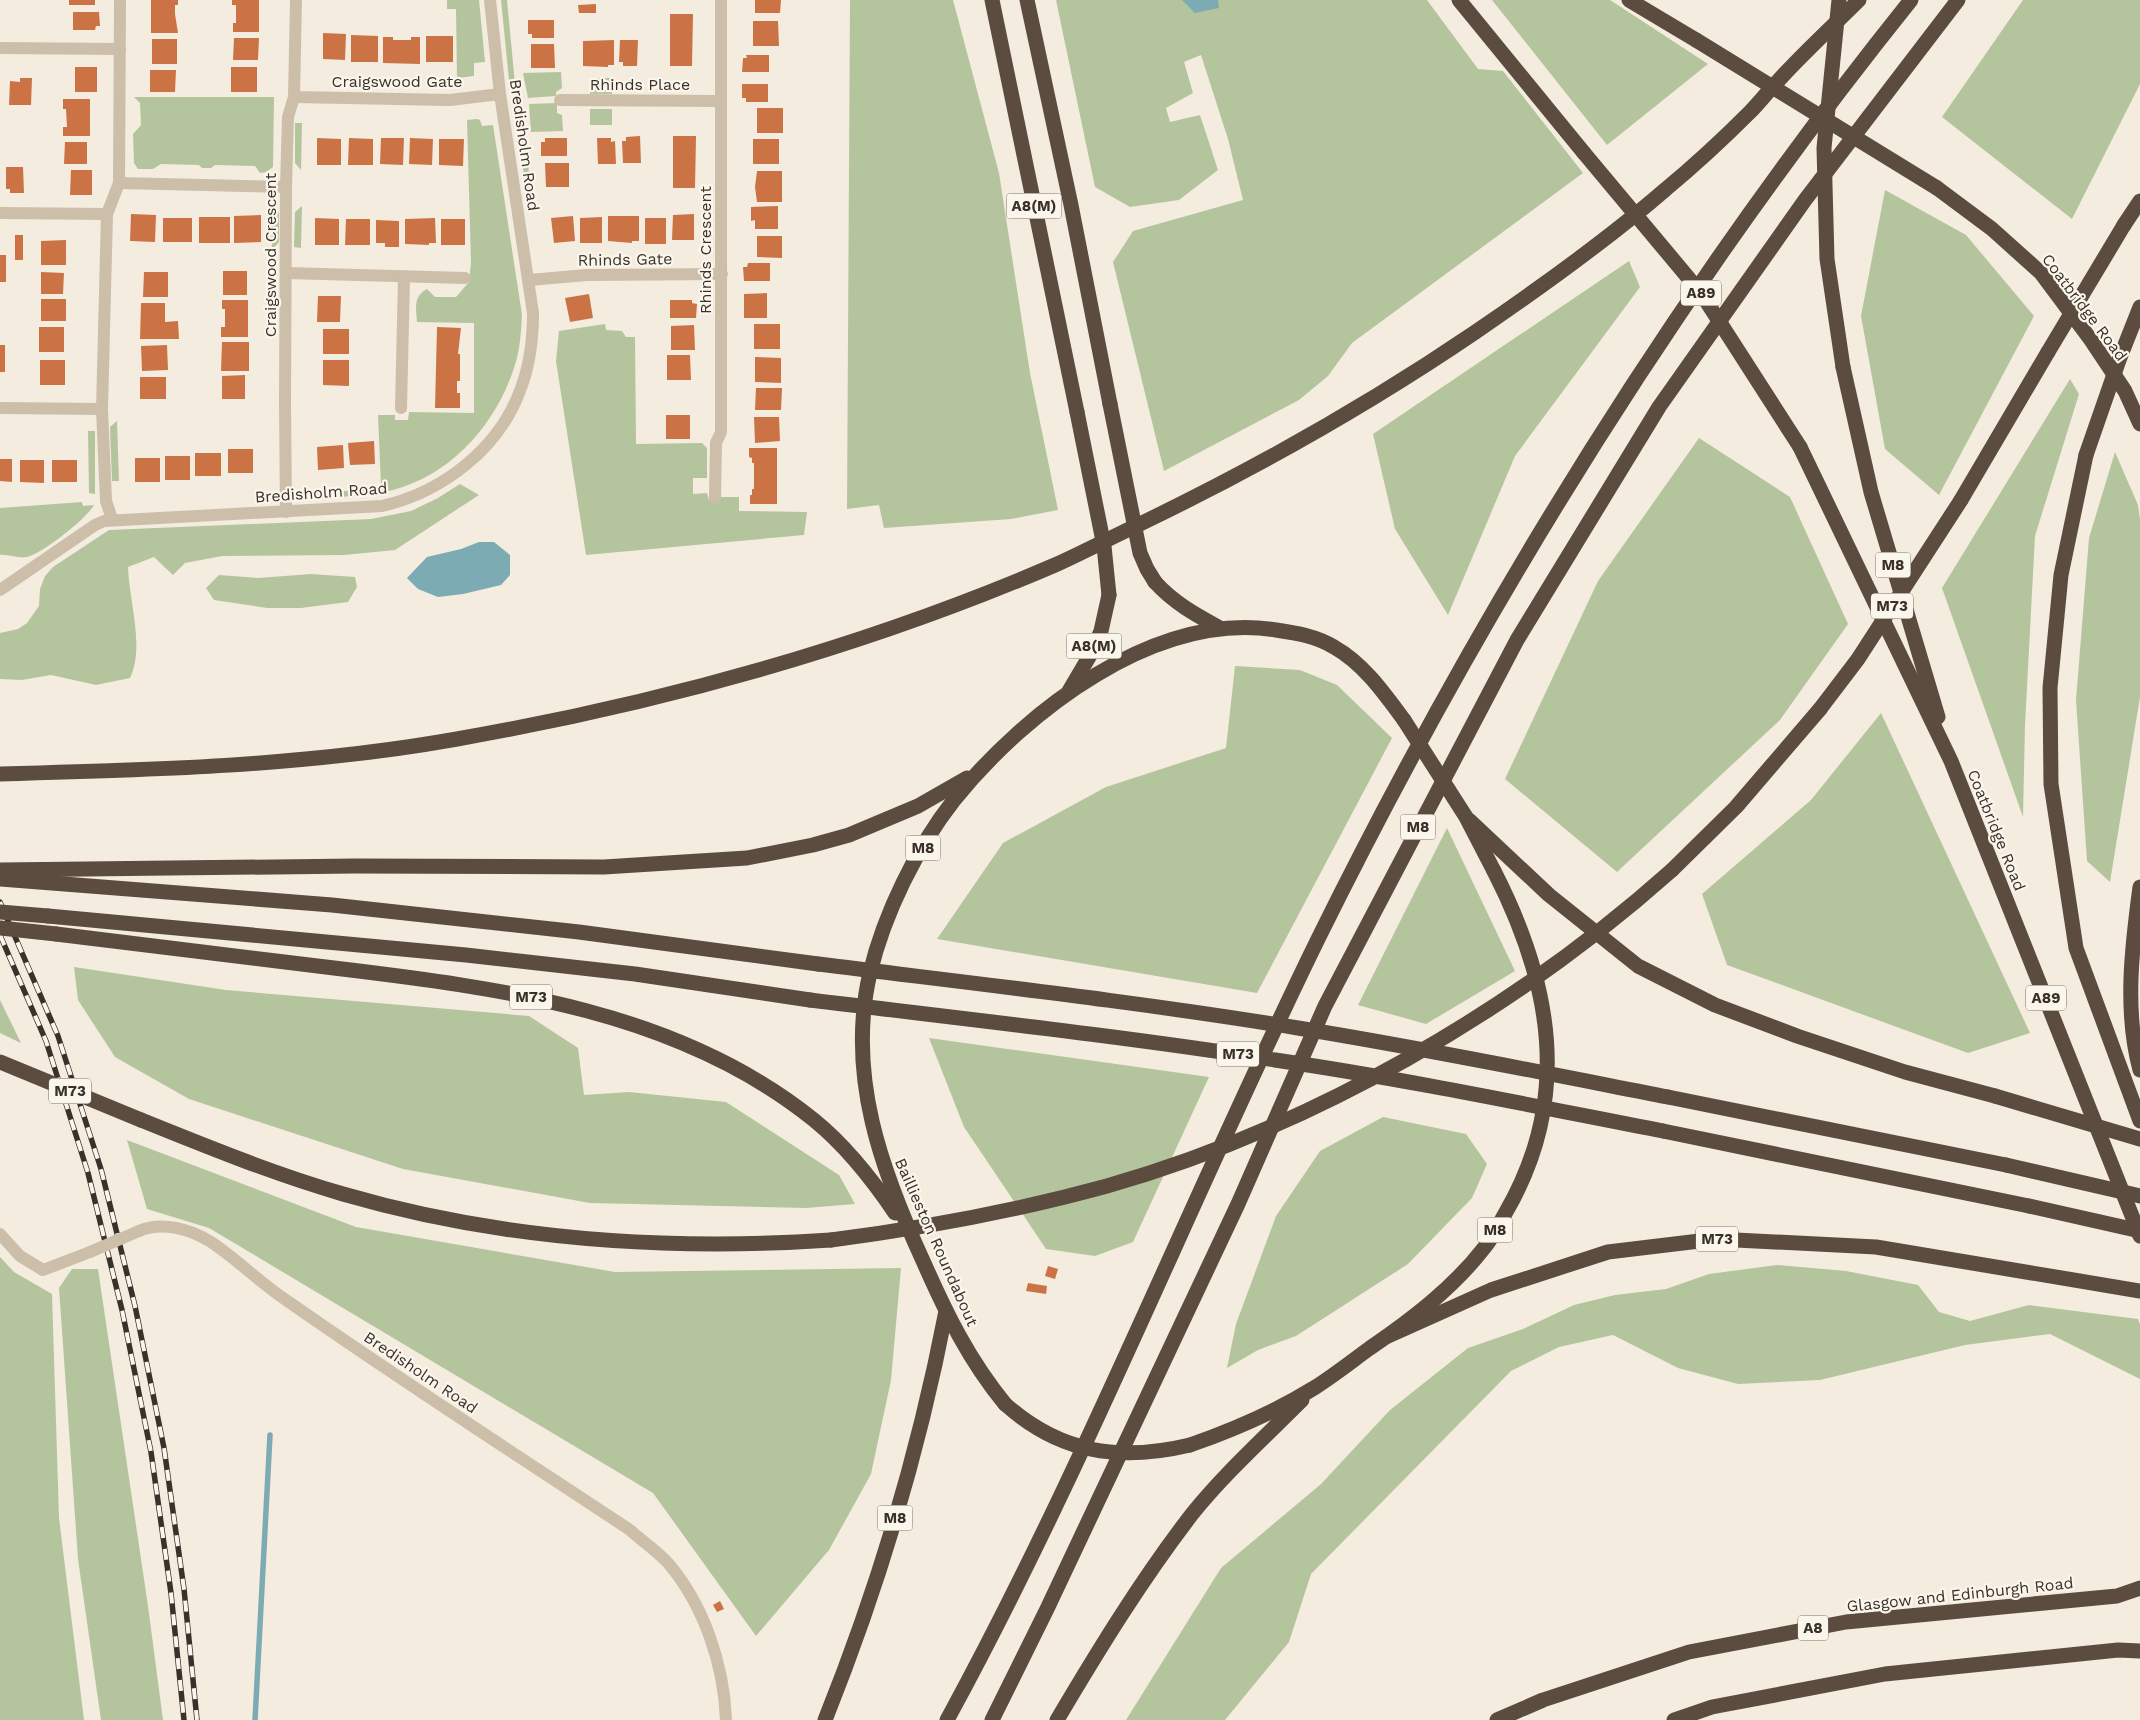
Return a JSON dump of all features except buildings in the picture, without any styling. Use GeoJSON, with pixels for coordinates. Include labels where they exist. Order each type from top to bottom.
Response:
{"type":"FeatureCollection","features":[{"type":"Feature","properties":{"kind":"highway","name":"A8(M)"},"geometry":{"type":"LineString","coordinates":[[992,0],[1104,546],[1109,595],[1101,631],[1092,652],[1068,693]]}},
{"type":"Feature","properties":{"kind":"highway","name":"A8(M)"},"geometry":{"type":"LineString","coordinates":[[1027,0],[1071,205],[1140,553],[1155,582],[1174,601],[1220,628]]}},
{"type":"Feature","properties":{"kind":"highway","name":"Coatbridge Road"},"geometry":{"type":"LineString","coordinates":[[1458,0],[1701,293],[1800,447],[1951,761],[2140,1236]]}},
{"type":"Feature","properties":{"kind":"highway","name":"Coatbridge Road"},"geometry":{"type":"LineString","coordinates":[[1629,0],[1937,188],[1992,228],[2041,273],[2091,340],[2125,391],[2140,424]]}},
{"type":"Feature","properties":{"kind":"highway","name":"M8"},"geometry":{"type":"LineString","coordinates":[[1839,0],[1824,148],[1827,259],[1843,367],[1871,492],[1951,761]]}},
{"type":"Feature","properties":{"kind":"highway"},"geometry":{"type":"LineString","coordinates":[[0,774],[160,770],[275,763],[453,740],[580,716],[731,678],[811,654],[933,613],[1057,564],[1206,492],[1381,394],[1552,279],[1664,191],[1754,109],[1780,78],[1859,0]]}},
{"type":"Feature","properties":{"kind":"highway","name":"M8"},"geometry":{"type":"LineString","coordinates":[[947,1720],[993,1634],[1052,1515],[1315,945],[1446,693],[1558,503],[1653,355],[1790,158],[1911,0]]}},
{"type":"Feature","properties":{"kind":"highway","name":"M8"},"geometry":{"type":"LineString","coordinates":[[992,1720],[1047,1609],[1238,1204],[1325,1006],[1517,640],[1659,407],[1804,200],[1958,0]]}},
{"type":"Feature","properties":{"kind":"highway","name":"M73"},"geometry":{"type":"LineString","coordinates":[[0,1062],[269,1170],[345,1194],[435,1216],[581,1238],[632,1243],[764,1245],[831,1240],[890,1232],[992,1214],[1108,1185],[1174,1164],[1295,1116],[1400,1063],[1477,1016],[1606,926],[1672,870],[1736,807],[1820,709],[1858,659],[1960,500],[2140,201]]}},
{"type":"Feature","properties":{"kind":"highway"},"geometry":{"type":"LineString","coordinates":[[2140,307],[2086,454],[2061,574],[2050,688],[2051,784],[2076,948],[2140,1121]]}},
{"type":"Feature","properties":{"kind":"highway","name":"Baillieston Roundabout"},"geometry":{"type":"LineString","coordinates":[[1242,626],[1296,633],[1316,638],[1353,660],[1376,683],[1404,720],[1466,817],[1494,871],[1530,953],[1542,1000],[1547,1053],[1546,1090],[1541,1126],[1521,1185],[1485,1247],[1449,1286],[1386,1337],[1314,1388],[1263,1415],[1190,1445],[1138,1454],[1088,1448],[1064,1442],[1045,1433],[1020,1417],[1005,1404],[984,1378],[967,1352],[946,1311],[893,1192],[879,1151],[868,1108],[863,1073],[865,1006],[870,974],[880,940],[912,866],[953,802],[980,771],[1020,730],[1068,693],[1110,668],[1168,642],[1196,632],[1220,628],[1242,626]]}},
{"type":"Feature","properties":{"kind":"highway"},"geometry":{"type":"LineString","coordinates":[[0,870],[335,866],[604,867],[747,858],[813,845],[849,835],[918,806],[980,771]]}},
{"type":"Feature","properties":{"kind":"highway"},"geometry":{"type":"LineString","coordinates":[[1466,817],[1549,895],[1638,966],[1715,1005],[1806,1039],[1905,1072],[1995,1096],[2140,1139]]}},
{"type":"Feature","properties":{"kind":"highway","name":"M73"},"geometry":{"type":"LineString","coordinates":[[0,879],[361,908],[578,932],[1120,1001],[1298,1028],[1493,1063],[2006,1165],[2140,1196]]}},
{"type":"Feature","properties":{"kind":"highway"},"geometry":{"type":"LineString","coordinates":[[2140,887],[2131,1002],[2136,1055],[2140,1070]]}},
{"type":"Feature","properties":{"kind":"highway","name":"M73"},"geometry":{"type":"LineString","coordinates":[[0,912],[475,956],[635,974],[810,1000],[1119,1037],[1276,1060],[1418,1083],[1663,1131],[2029,1206],[2140,1231]]}},
{"type":"Feature","properties":{"kind":"highway","name":"M73"},"geometry":{"type":"LineString","coordinates":[[0,928],[436,980],[535,998],[607,1016],[673,1038],[749,1075],[816,1121],[850,1155],[877,1187],[918,1251]]}},
{"type":"Feature","properties":{"kind":"highway","name":"M73"},"geometry":{"type":"LineString","coordinates":[[1386,1337],[1491,1290],[1608,1252],[1716,1238],[1876,1247],[2140,1291]]}},
{"type":"Feature","properties":{"kind":"highway","name":"M8"},"geometry":{"type":"LineString","coordinates":[[825,1720],[866,1612],[893,1525],[934,1372],[946,1311]]}},
{"type":"Feature","properties":{"kind":"highway","name":"M8"},"geometry":{"type":"LineString","coordinates":[[1057,1720],[1106,1638],[1193,1514],[1236,1466],[1314,1388]]}},
{"type":"Feature","properties":{"kind":"highway","name":"Glasgow and Edinburgh Road"},"geometry":{"type":"LineString","coordinates":[[1497,1720],[1543,1700],[1689,1652],[1846,1622],[2117,1596],[2140,1588]]}},
{"type":"Feature","properties":{"kind":"highway"},"geometry":{"type":"LineString","coordinates":[[1674,1720],[1712,1707],[1885,1674],[2118,1650],[2140,1652]]}},
{"type":"Feature","properties":{"kind":"street"},"geometry":{"type":"LineString","coordinates":[[112,519],[106,501],[102,410],[107,214],[119,183],[120,0]]}},
{"type":"Feature","properties":{"kind":"street","name":"Craigswood Crescent"},"geometry":{"type":"LineString","coordinates":[[286,512],[284,403],[287,273],[286,187],[288,117],[294,97],[296,0]]}},
{"type":"Feature","properties":{"kind":"street","name":"Bredisholm Road"},"geometry":{"type":"LineString","coordinates":[[0,590],[95,524],[112,519],[382,506],[406,501],[435,487],[461,468],[488,444],[508,418],[521,389],[533,340],[533,313],[529,280],[500,94],[490,0]]}},
{"type":"Feature","properties":{"kind":"street","name":"Rhinds Crescent"},"geometry":{"type":"LineString","coordinates":[[714,498],[716,443],[721,432],[721,0]]}},
{"type":"Feature","properties":{"kind":"street"},"geometry":{"type":"LineString","coordinates":[[0,48],[120,49]]}},
{"type":"Feature","properties":{"kind":"street","name":"Craigswood Gate"},"geometry":{"type":"LineString","coordinates":[[294,97],[450,100],[500,94]]}},
{"type":"Feature","properties":{"kind":"street","name":"Rhinds Place"},"geometry":{"type":"LineString","coordinates":[[560,100],[720,101]]}},
{"type":"Feature","properties":{"kind":"street"},"geometry":{"type":"LineString","coordinates":[[119,183],[286,187]]}},
{"type":"Feature","properties":{"kind":"street"},"geometry":{"type":"LineString","coordinates":[[0,213],[107,214]]}},
{"type":"Feature","properties":{"kind":"street"},"geometry":{"type":"LineString","coordinates":[[287,273],[404,278],[465,278]]}},
{"type":"Feature","properties":{"kind":"street","name":"Rhinds Gate"},"geometry":{"type":"LineString","coordinates":[[529,280],[587,275],[722,274]]}},
{"type":"Feature","properties":{"kind":"street"},"geometry":{"type":"LineString","coordinates":[[401,408],[404,278]]}},
{"type":"Feature","properties":{"kind":"street"},"geometry":{"type":"LineString","coordinates":[[0,408],[102,410]]}},
{"type":"Feature","properties":{"kind":"street","name":"Bredisholm Road"},"geometry":{"type":"LineString","coordinates":[[0,1234],[20,1256],[44,1270],[150,1226],[180,1229],[211,1242],[284,1299],[630,1530],[666,1562],[684,1584],[714,1649],[724,1690],[726,1720]]}},
{"type":"Feature","properties":{"kind":"green space"},"geometry":{"type":"Polygon","coordinates":[[[447,0],[479,0],[485,62],[474,63],[474,76],[457,78],[456,9],[447,9],[447,0]]]}},
{"type":"Feature","properties":{"kind":"green space"},"geometry":{"type":"Polygon","coordinates":[[[501,0],[507,0],[515,84],[509,80],[501,0]]]}},
{"type":"Feature","properties":{"kind":"green space"},"geometry":{"type":"Polygon","coordinates":[[[850,0],[953,0],[999,173],[1030,373],[1058,510],[1011,519],[884,528],[879,505],[847,509],[850,0]]]}},
{"type":"Feature","properties":{"kind":"green space"},"geometry":{"type":"Polygon","coordinates":[[[1056,0],[1427,0],[1478,69],[1503,71],[1583,173],[1352,343],[1328,376],[1299,400],[1164,471],[1113,262],[1133,231],[1243,200],[1228,139],[1201,55],[1184,62],[1193,93],[1166,108],[1170,122],[1200,115],[1218,170],[1179,200],[1130,207],[1095,187],[1056,0]]]}},
{"type":"Feature","properties":{"kind":"green space"},"geometry":{"type":"Polygon","coordinates":[[[1492,0],[1610,0],[1708,64],[1607,145],[1492,0]]]}},
{"type":"Feature","properties":{"kind":"green space"},"geometry":{"type":"Polygon","coordinates":[[[2023,0],[2140,0],[2140,84],[2072,219],[1942,117],[2023,0]]]}},
{"type":"Feature","properties":{"kind":"green space"},"geometry":{"type":"Polygon","coordinates":[[[561,72],[562,88],[556,92],[556,96],[528,98],[523,73],[561,72]]]}},
{"type":"Feature","properties":{"kind":"green space"},"geometry":{"type":"Polygon","coordinates":[[[590,78],[612,78],[612,94],[590,94],[590,78]]]}},
{"type":"Feature","properties":{"kind":"green space"},"geometry":{"type":"Polygon","coordinates":[[[134,97],[274,97],[273,167],[266,172],[260,173],[255,166],[215,165],[211,168],[202,168],[199,165],[161,164],[153,169],[138,169],[134,163],[133,134],[141,125],[140,103],[134,97]]]}},
{"type":"Feature","properties":{"kind":"green space"},"geometry":{"type":"Polygon","coordinates":[[[557,103],[557,113],[562,115],[563,131],[531,132],[529,104],[557,103]]]}},
{"type":"Feature","properties":{"kind":"green space"},"geometry":{"type":"Polygon","coordinates":[[[590,109],[612,109],[612,125],[590,125],[590,109]]]}},
{"type":"Feature","properties":{"kind":"green space"},"geometry":{"type":"Polygon","coordinates":[[[467,120],[480,120],[482,126],[493,125],[522,315],[518,355],[506,389],[496,409],[483,427],[452,460],[434,472],[414,483],[384,492],[317,498],[317,494],[381,487],[378,415],[395,415],[395,420],[408,420],[409,412],[474,413],[474,323],[417,322],[416,307],[419,295],[427,289],[435,297],[456,297],[469,282],[471,263],[467,120]]]}},
{"type":"Feature","properties":{"kind":"green space"},"geometry":{"type":"Polygon","coordinates":[[[295,123],[302,123],[301,170],[295,163],[295,123]]]}},
{"type":"Feature","properties":{"kind":"green space"},"geometry":{"type":"Polygon","coordinates":[[[522,123],[532,193],[527,194],[517,129],[522,123]]]}},
{"type":"Feature","properties":{"kind":"green space"},"geometry":{"type":"Polygon","coordinates":[[[1885,190],[1966,235],[2034,316],[1939,495],[1885,449],[1861,316],[1885,190]]]}},
{"type":"Feature","properties":{"kind":"green space"},"geometry":{"type":"Polygon","coordinates":[[[302,206],[301,248],[294,247],[295,212],[302,206]]]}},
{"type":"Feature","properties":{"kind":"green space"},"geometry":{"type":"Polygon","coordinates":[[[271,212],[279,212],[279,242],[272,250],[271,212]]]}},
{"type":"Feature","properties":{"kind":"green space"},"geometry":{"type":"Polygon","coordinates":[[[1629,261],[1640,287],[1515,456],[1448,615],[1395,529],[1373,434],[1629,261]]]}},
{"type":"Feature","properties":{"kind":"green space"},"geometry":{"type":"Polygon","coordinates":[[[605,324],[606,330],[622,331],[626,337],[635,337],[636,444],[702,443],[707,448],[707,478],[693,478],[693,494],[707,493],[709,500],[720,500],[720,497],[739,497],[739,511],[807,512],[804,535],[586,555],[556,361],[559,331],[605,324]]]}},
{"type":"Feature","properties":{"kind":"green space"},"geometry":{"type":"Polygon","coordinates":[[[2070,379],[2079,394],[2035,536],[2025,725],[2023,817],[1942,588],[2070,379]]]}},
{"type":"Feature","properties":{"kind":"green space"},"geometry":{"type":"Polygon","coordinates":[[[117,421],[119,481],[112,481],[110,427],[117,421]]]}},
{"type":"Feature","properties":{"kind":"green space"},"geometry":{"type":"Polygon","coordinates":[[[88,431],[95,431],[95,494],[89,493],[88,431]]]}},
{"type":"Feature","properties":{"kind":"green space"},"geometry":{"type":"Polygon","coordinates":[[[1699,438],[1790,497],[1848,624],[1780,720],[1617,872],[1505,779],[1598,581],[1699,438]]]}},
{"type":"Feature","properties":{"kind":"green space"},"geometry":{"type":"Polygon","coordinates":[[[2115,452],[2138,505],[2140,520],[2140,697],[2110,882],[2087,861],[2076,700],[2089,538],[2115,452]]]}},
{"type":"Feature","properties":{"kind":"green space"},"geometry":{"type":"Polygon","coordinates":[[[460,484],[479,495],[395,550],[344,555],[222,556],[185,563],[173,575],[154,557],[128,567],[136,638],[134,666],[130,678],[96,685],[51,675],[22,680],[0,679],[0,633],[18,629],[27,623],[39,606],[40,589],[45,576],[53,567],[109,530],[371,519],[411,511],[438,498],[460,484]]]}},
{"type":"Feature","properties":{"kind":"green space"},"geometry":{"type":"Polygon","coordinates":[[[82,502],[83,506],[94,505],[82,519],[53,543],[27,557],[0,555],[0,508],[82,502]]]}},
{"type":"Feature","properties":{"kind":"green space"},"geometry":{"type":"Polygon","coordinates":[[[311,574],[355,577],[357,587],[348,602],[301,608],[267,608],[214,600],[206,588],[219,575],[258,578],[311,574]]]}},
{"type":"Feature","properties":{"kind":"green space"},"geometry":{"type":"Polygon","coordinates":[[[1235,666],[1300,670],[1337,685],[1392,738],[1257,993],[937,939],[1003,843],[1106,787],[1226,748],[1235,666]]]}},
{"type":"Feature","properties":{"kind":"green space"},"geometry":{"type":"Polygon","coordinates":[[[1881,713],[2030,1033],[1968,1053],[1727,965],[1702,894],[1811,800],[1881,713]]]}},
{"type":"Feature","properties":{"kind":"green space"},"geometry":{"type":"Polygon","coordinates":[[[1447,828],[1515,971],[1426,1024],[1358,1005],[1447,828]]]}},
{"type":"Feature","properties":{"kind":"green space"},"geometry":{"type":"Polygon","coordinates":[[[74,967],[226,990],[529,1016],[578,1048],[584,1095],[629,1092],[726,1102],[839,1175],[855,1204],[806,1208],[590,1203],[403,1169],[189,1099],[115,1057],[78,1000],[74,967]]]}},
{"type":"Feature","properties":{"kind":"green space"},"geometry":{"type":"Polygon","coordinates":[[[0,1000],[21,1043],[0,1033],[0,1000]]]}},
{"type":"Feature","properties":{"kind":"green space"},"geometry":{"type":"Polygon","coordinates":[[[929,1038],[1209,1077],[1133,1242],[1095,1256],[1046,1249],[964,1127],[929,1038]]]}},
{"type":"Feature","properties":{"kind":"green space"},"geometry":{"type":"Polygon","coordinates":[[[1383,1117],[1466,1134],[1487,1164],[1472,1198],[1408,1264],[1296,1336],[1258,1350],[1227,1368],[1236,1324],[1276,1216],[1320,1151],[1383,1117]]]}},
{"type":"Feature","properties":{"kind":"green space"},"geometry":{"type":"Polygon","coordinates":[[[127,1140],[356,1227],[615,1272],[901,1268],[891,1380],[871,1474],[829,1550],[756,1636],[653,1493],[209,1228],[147,1209],[127,1140]]]}},
{"type":"Feature","properties":{"kind":"green space"},"geometry":{"type":"Polygon","coordinates":[[[0,1257],[14,1272],[52,1294],[59,1518],[84,1720],[0,1720],[0,1257]]]}},
{"type":"Feature","properties":{"kind":"green space"},"geometry":{"type":"Polygon","coordinates":[[[1777,1265],[1846,1271],[1918,1285],[1939,1312],[1970,1321],[2029,1305],[2138,1319],[2140,1325],[2140,1379],[2050,1334],[1965,1345],[1820,1380],[1738,1384],[1678,1368],[1613,1335],[1559,1347],[1511,1371],[1311,1574],[1289,1642],[1225,1720],[1126,1720],[1221,1568],[1321,1484],[1390,1410],[1468,1348],[1523,1329],[1574,1305],[1615,1295],[1666,1289],[1709,1274],[1777,1265]]]}},
{"type":"Feature","properties":{"kind":"green space"},"geometry":{"type":"Polygon","coordinates":[[[72,1269],[98,1269],[163,1720],[101,1720],[78,1559],[59,1288],[72,1269]]]}},
{"type":"Feature","properties":{"kind":"water"},"geometry":{"type":"Polygon","coordinates":[[[1182,0],[1218,0],[1219,8],[1195,13],[1182,0]]]}},
{"type":"Feature","properties":{"kind":"water"},"geometry":{"type":"Polygon","coordinates":[[[479,542],[494,542],[510,555],[510,575],[501,585],[463,594],[438,597],[418,589],[407,578],[427,557],[461,549],[479,542]]]}},
{"type":"Feature","properties":{"kind":"waterway"},"geometry":{"type":"LineString","coordinates":[[255,1720],[270,1435]]}},
{"type":"Feature","properties":{"kind":"railway"},"geometry":{"type":"LineString","coordinates":[[0,902],[58,1036],[101,1169],[135,1306],[164,1448],[184,1589],[197,1720]]}},
{"type":"Feature","properties":{"kind":"railway"},"geometry":{"type":"LineString","coordinates":[[0,935],[46,1041],[88,1173],[122,1310],[151,1452],[171,1593],[184,1720]]}}]}
